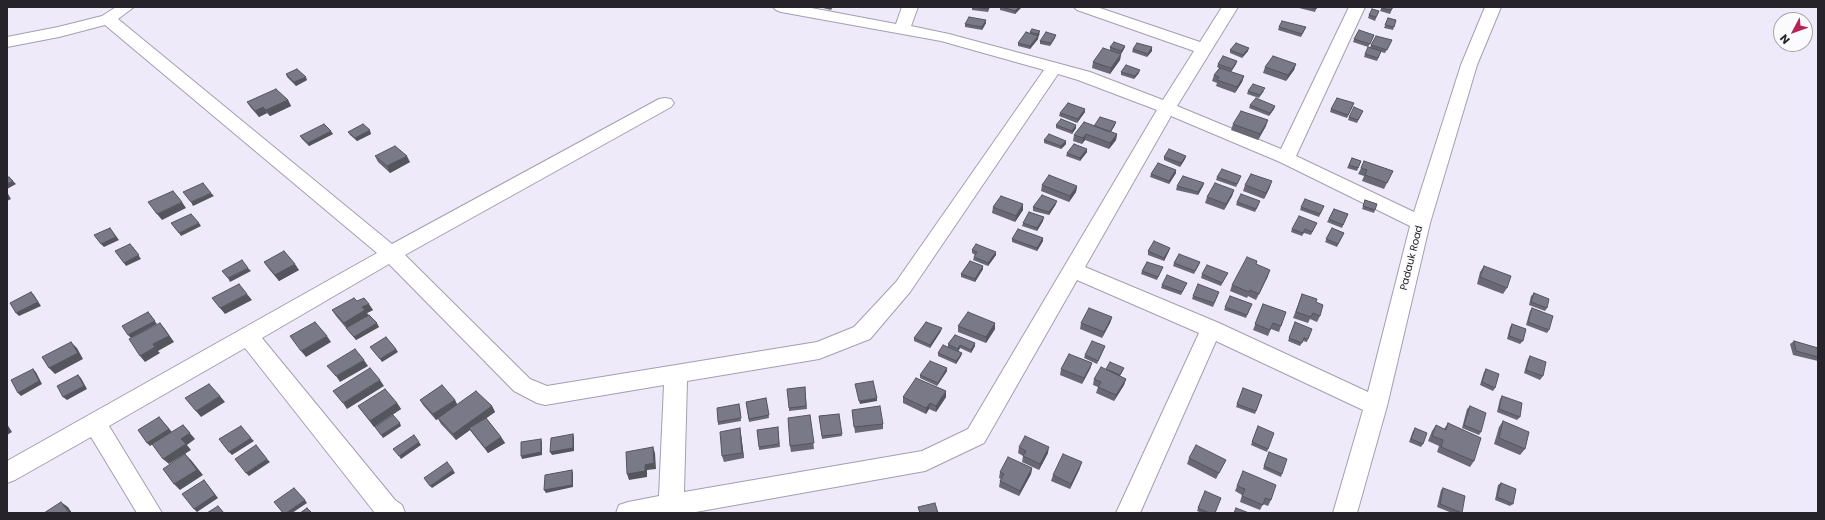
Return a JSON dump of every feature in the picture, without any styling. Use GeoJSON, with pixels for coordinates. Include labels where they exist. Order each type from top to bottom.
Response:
{"type":"FeatureCollection","features":[{"type":"Feature","properties":{"kind":"street"},"geometry":{"type":"LineString","coordinates":[[7,42],[59,32],[108,20],[126,7]]}},
{"type":"Feature","properties":{"kind":"street"},"geometry":{"type":"LineString","coordinates":[[902,29],[910,7]]}},
{"type":"Feature","properties":{"kind":"street"},"geometry":{"type":"LineString","coordinates":[[1082,7],[1204,49]]}},
{"type":"Feature","properties":{"kind":"street"},"geometry":{"type":"LineString","coordinates":[[628,513],[670,509],[926,461],[976,436],[1167,108],[1230,7]]}},
{"type":"Feature","properties":{"kind":"street"},"geometry":{"type":"LineString","coordinates":[[1286,158],[1357,7]]}},
{"type":"Feature","properties":{"kind":"street","name":"Padauk Road"},"geometry":{"type":"LineString","coordinates":[[1345,513],[1376,406],[1420,223],[1469,66],[1493,7]]}},
{"type":"Feature","properties":{"kind":"street"},"geometry":{"type":"LineString","coordinates":[[789,8],[943,37],[1084,76],[1167,108],[1286,158],[1420,223]]}},
{"type":"Feature","properties":{"kind":"street"},"geometry":{"type":"LineString","coordinates":[[108,20],[391,254],[522,385],[545,396],[818,350],[862,333],[903,287],[1054,68]]}},
{"type":"Feature","properties":{"kind":"street"},"geometry":{"type":"LineString","coordinates":[[7,473],[391,254],[665,103]]}},
{"type":"Feature","properties":{"kind":"street"},"geometry":{"type":"LineString","coordinates":[[1074,270],[1210,329],[1376,406]]}},
{"type":"Feature","properties":{"kind":"street"},"geometry":{"type":"LineString","coordinates":[[1128,513],[1210,329]]}},
{"type":"Feature","properties":{"kind":"street"},"geometry":{"type":"LineString","coordinates":[[248,336],[386,508],[393,513]]}},
{"type":"Feature","properties":{"kind":"street"},"geometry":{"type":"LineString","coordinates":[[670,509],[676,374]]}},
{"type":"Feature","properties":{"kind":"street"},"geometry":{"type":"LineString","coordinates":[[95,423],[150,513]]}},
{"type":"Feature","properties":{"kind":"building"},"geometry":{"type":"Polygon","coordinates":[[[975,7],[989,7],[988,9],[975,7]]]}},
{"type":"Feature","properties":{"kind":"building"},"geometry":{"type":"Polygon","coordinates":[[[1002,7],[1019,7],[1015,11],[1002,7]]]}},
{"type":"Feature","properties":{"kind":"building"},"geometry":{"type":"Polygon","coordinates":[[[1393,7],[1391,10],[1381,8],[1393,7]]]}},
{"type":"Feature","properties":{"kind":"building"},"geometry":{"type":"Polygon","coordinates":[[[1372,9],[1379,11],[1376,17],[1369,15],[1372,9]]]}},
{"type":"Feature","properties":{"kind":"building"},"geometry":{"type":"Polygon","coordinates":[[[969,17],[986,20],[982,27],[965,24],[969,17]]]}},
{"type":"Feature","properties":{"kind":"building"},"geometry":{"type":"Polygon","coordinates":[[[1388,18],[1396,20],[1394,27],[1385,25],[1388,18]]]}},
{"type":"Feature","properties":{"kind":"building"},"geometry":{"type":"Polygon","coordinates":[[[1282,21],[1306,27],[1302,34],[1279,27],[1282,21]]]}},
{"type":"Feature","properties":{"kind":"building"},"geometry":{"type":"Polygon","coordinates":[[[1032,29],[1040,31],[1037,34],[1030,32],[1032,29]]]}},
{"type":"Feature","properties":{"kind":"building"},"geometry":{"type":"Polygon","coordinates":[[[1359,30],[1374,35],[1370,44],[1354,39],[1359,30]]]}},
{"type":"Feature","properties":{"kind":"building"},"geometry":{"type":"Polygon","coordinates":[[[1026,32],[1038,36],[1030,46],[1018,43],[1026,32]]]}},
{"type":"Feature","properties":{"kind":"building"},"geometry":{"type":"Polygon","coordinates":[[[1046,32],[1056,35],[1051,43],[1040,41],[1046,32]]]}},
{"type":"Feature","properties":{"kind":"building"},"geometry":{"type":"Polygon","coordinates":[[[1376,36],[1392,40],[1387,50],[1371,45],[1376,36]]]}},
{"type":"Feature","properties":{"kind":"building"},"geometry":{"type":"Polygon","coordinates":[[[1114,42],[1125,46],[1121,51],[1110,47],[1114,42]]]}},
{"type":"Feature","properties":{"kind":"building"},"geometry":{"type":"Polygon","coordinates":[[[1137,43],[1152,47],[1148,54],[1133,49],[1137,43]]]}},
{"type":"Feature","properties":{"kind":"building"},"geometry":{"type":"Polygon","coordinates":[[[1236,43],[1249,48],[1243,55],[1230,50],[1236,43]]]}},
{"type":"Feature","properties":{"kind":"building"},"geometry":{"type":"Polygon","coordinates":[[[1368,47],[1381,51],[1378,58],[1365,54],[1368,47]]]}},
{"type":"Feature","properties":{"kind":"building"},"geometry":{"type":"Polygon","coordinates":[[[1103,48],[1121,54],[1111,68],[1093,62],[1103,48]]]}},
{"type":"Feature","properties":{"kind":"building"},"geometry":{"type":"Polygon","coordinates":[[[1223,56],[1237,61],[1232,69],[1218,64],[1223,56]]]}},
{"type":"Feature","properties":{"kind":"building"},"geometry":{"type":"Polygon","coordinates":[[[1273,56],[1296,64],[1288,75],[1265,67],[1273,56]]]}},
{"type":"Feature","properties":{"kind":"building"},"geometry":{"type":"Polygon","coordinates":[[[1126,65],[1140,70],[1135,76],[1121,72],[1126,65]]]}},
{"type":"Feature","properties":{"kind":"building"},"geometry":{"type":"Polygon","coordinates":[[[1220,68],[1244,76],[1237,87],[1217,80],[1219,77],[1214,75],[1220,68]]]}},
{"type":"Feature","properties":{"kind":"building"},"geometry":{"type":"Polygon","coordinates":[[[297,69],[306,77],[294,82],[286,74],[297,69]]]}},
{"type":"Feature","properties":{"kind":"building"},"geometry":{"type":"Polygon","coordinates":[[[1253,84],[1265,88],[1260,95],[1248,91],[1253,84]]]}},
{"type":"Feature","properties":{"kind":"building"},"geometry":{"type":"Polygon","coordinates":[[[276,89],[288,100],[266,110],[263,107],[255,111],[247,102],[276,89]]]}},
{"type":"Feature","properties":{"kind":"building"},"geometry":{"type":"Polygon","coordinates":[[[1256,98],[1275,106],[1270,113],[1250,105],[1256,98]]]}},
{"type":"Feature","properties":{"kind":"building"},"geometry":{"type":"Polygon","coordinates":[[[1337,98],[1354,103],[1348,115],[1331,109],[1337,98]]]}},
{"type":"Feature","properties":{"kind":"building"},"geometry":{"type":"Polygon","coordinates":[[[1068,103],[1085,109],[1078,119],[1060,113],[1068,103]]]}},
{"type":"Feature","properties":{"kind":"building"},"geometry":{"type":"Polygon","coordinates":[[[1354,107],[1363,111],[1358,120],[1349,117],[1354,107]]]}},
{"type":"Feature","properties":{"kind":"building"},"geometry":{"type":"Polygon","coordinates":[[[1241,111],[1268,120],[1260,134],[1233,124],[1241,111]]]}},
{"type":"Feature","properties":{"kind":"building"},"geometry":{"type":"Polygon","coordinates":[[[1100,117],[1116,122],[1110,132],[1094,126],[1100,117]]]}},
{"type":"Feature","properties":{"kind":"building"},"geometry":{"type":"Polygon","coordinates":[[[1061,119],[1076,125],[1072,131],[1056,125],[1061,119]]]}},
{"type":"Feature","properties":{"kind":"building"},"geometry":{"type":"Polygon","coordinates":[[[1084,122],[1117,134],[1110,143],[1086,134],[1083,138],[1074,135],[1084,122]]]}},
{"type":"Feature","properties":{"kind":"building"},"geometry":{"type":"Polygon","coordinates":[[[324,124],[331,131],[308,143],[300,136],[324,124]]]}},
{"type":"Feature","properties":{"kind":"building"},"geometry":{"type":"Polygon","coordinates":[[[363,124],[370,130],[355,138],[348,132],[363,124]]]}},
{"type":"Feature","properties":{"kind":"building"},"geometry":{"type":"Polygon","coordinates":[[[1049,134],[1066,141],[1061,146],[1044,140],[1049,134]]]}},
{"type":"Feature","properties":{"kind":"building"},"geometry":{"type":"Polygon","coordinates":[[[1074,144],[1087,149],[1080,158],[1067,153],[1074,144]]]}},
{"type":"Feature","properties":{"kind":"building"},"geometry":{"type":"Polygon","coordinates":[[[395,146],[407,156],[387,166],[375,156],[395,146]]]}},
{"type":"Feature","properties":{"kind":"building"},"geometry":{"type":"Polygon","coordinates":[[[1169,149],[1186,156],[1181,163],[1164,157],[1169,149]]]}},
{"type":"Feature","properties":{"kind":"building"},"geometry":{"type":"Polygon","coordinates":[[[1352,158],[1361,161],[1358,168],[1349,165],[1352,158]]]}},
{"type":"Feature","properties":{"kind":"building"},"geometry":{"type":"Polygon","coordinates":[[[1364,161],[1393,171],[1387,183],[1365,175],[1367,170],[1361,168],[1364,161]]]}},
{"type":"Feature","properties":{"kind":"building"},"geometry":{"type":"Polygon","coordinates":[[[1158,163],[1176,170],[1169,181],[1151,174],[1158,163]]]}},
{"type":"Feature","properties":{"kind":"building"},"geometry":{"type":"Polygon","coordinates":[[[1222,169],[1241,176],[1237,184],[1217,177],[1222,169]]]}},
{"type":"Feature","properties":{"kind":"building"},"geometry":{"type":"Polygon","coordinates":[[[1251,174],[1272,181],[1266,193],[1245,185],[1251,174]]]}},
{"type":"Feature","properties":{"kind":"building"},"geometry":{"type":"Polygon","coordinates":[[[1049,175],[1077,186],[1070,196],[1042,185],[1049,175]]]}},
{"type":"Feature","properties":{"kind":"building"},"geometry":{"type":"Polygon","coordinates":[[[1183,176],[1204,183],[1198,192],[1177,186],[1183,176]]]}},
{"type":"Feature","properties":{"kind":"building"},"geometry":{"type":"Polygon","coordinates":[[[9,177],[13,181],[7,184],[7,178],[9,177]]]}},
{"type":"Feature","properties":{"kind":"building"},"geometry":{"type":"Polygon","coordinates":[[[203,183],[211,193],[191,202],[183,192],[203,183]]]}},
{"type":"Feature","properties":{"kind":"building"},"geometry":{"type":"Polygon","coordinates":[[[1215,183],[1234,190],[1226,204],[1207,197],[1215,183]]]}},
{"type":"Feature","properties":{"kind":"building"},"geometry":{"type":"Polygon","coordinates":[[[173,191],[182,202],[157,214],[148,202],[173,191]]]}},
{"type":"Feature","properties":{"kind":"building"},"geometry":{"type":"Polygon","coordinates":[[[1241,194],[1260,201],[1256,209],[1237,202],[1241,194]]]}},
{"type":"Feature","properties":{"kind":"building"},"geometry":{"type":"Polygon","coordinates":[[[1042,195],[1057,201],[1049,212],[1033,207],[1042,195]]]}},
{"type":"Feature","properties":{"kind":"building"},"geometry":{"type":"Polygon","coordinates":[[[1001,196],[1023,204],[1016,216],[993,207],[1001,196]]]}},
{"type":"Feature","properties":{"kind":"building"},"geometry":{"type":"Polygon","coordinates":[[[1305,199],[1324,206],[1320,214],[1301,207],[1305,199]]]}},
{"type":"Feature","properties":{"kind":"building"},"geometry":{"type":"Polygon","coordinates":[[[1365,200],[1377,204],[1375,210],[1363,206],[1365,200]]]}},
{"type":"Feature","properties":{"kind":"building"},"geometry":{"type":"Polygon","coordinates":[[[1334,209],[1348,214],[1343,225],[1329,219],[1334,209]]]}},
{"type":"Feature","properties":{"kind":"building"},"geometry":{"type":"Polygon","coordinates":[[[1029,212],[1044,217],[1037,228],[1023,223],[1029,212]]]}},
{"type":"Feature","properties":{"kind":"building"},"geometry":{"type":"Polygon","coordinates":[[[191,214],[199,223],[179,233],[171,223],[191,214]]]}},
{"type":"Feature","properties":{"kind":"building"},"geometry":{"type":"Polygon","coordinates":[[[1299,216],[1317,223],[1312,232],[1305,229],[1303,233],[1292,229],[1299,216]]]}},
{"type":"Feature","properties":{"kind":"building"},"geometry":{"type":"Polygon","coordinates":[[[110,228],[116,237],[101,244],[94,235],[110,228]]]}},
{"type":"Feature","properties":{"kind":"building"},"geometry":{"type":"Polygon","coordinates":[[[1332,228],[1344,233],[1338,244],[1326,239],[1332,228]]]}},
{"type":"Feature","properties":{"kind":"building"},"geometry":{"type":"Polygon","coordinates":[[[1018,229],[1043,238],[1037,248],[1012,239],[1018,229]]]}},
{"type":"Feature","properties":{"kind":"building"},"geometry":{"type":"Polygon","coordinates":[[[1154,241],[1170,248],[1164,258],[1148,251],[1154,241]]]}},
{"type":"Feature","properties":{"kind":"building"},"geometry":{"type":"Polygon","coordinates":[[[130,244],[139,255],[124,263],[115,251],[130,244]]]}},
{"type":"Feature","properties":{"kind":"building"},"geometry":{"type":"Polygon","coordinates":[[[976,244],[996,252],[988,263],[974,257],[977,252],[972,250],[976,244]]]}},
{"type":"Feature","properties":{"kind":"building"},"geometry":{"type":"Polygon","coordinates":[[[284,251],[295,264],[275,275],[264,262],[284,251]]]}},
{"type":"Feature","properties":{"kind":"building"},"geometry":{"type":"Polygon","coordinates":[[[1179,254],[1200,262],[1195,271],[1174,263],[1179,254]]]}},
{"type":"Feature","properties":{"kind":"building"},"geometry":{"type":"Polygon","coordinates":[[[1247,257],[1257,261],[1256,264],[1270,270],[1259,294],[1250,290],[1249,292],[1232,285],[1247,257]]]}},
{"type":"Feature","properties":{"kind":"building"},"geometry":{"type":"Polygon","coordinates":[[[242,260],[248,268],[228,278],[222,271],[242,260]]]}},
{"type":"Feature","properties":{"kind":"building"},"geometry":{"type":"Polygon","coordinates":[[[970,261],[983,266],[975,279],[961,274],[970,261]]]}},
{"type":"Feature","properties":{"kind":"building"},"geometry":{"type":"Polygon","coordinates":[[[1147,262],[1163,267],[1158,277],[1142,271],[1147,262]]]}},
{"type":"Feature","properties":{"kind":"building"},"geometry":{"type":"Polygon","coordinates":[[[1207,265],[1228,273],[1222,283],[1202,274],[1207,265]]]}},
{"type":"Feature","properties":{"kind":"building"},"geometry":{"type":"Polygon","coordinates":[[[1484,266],[1511,276],[1507,288],[1480,277],[1484,266]]]}},
{"type":"Feature","properties":{"kind":"building"},"geometry":{"type":"Polygon","coordinates":[[[1167,275],[1187,283],[1182,292],[1162,285],[1167,275]]]}},
{"type":"Feature","properties":{"kind":"building"},"geometry":{"type":"Polygon","coordinates":[[[239,284],[247,294],[220,308],[212,298],[239,284]]]}},
{"type":"Feature","properties":{"kind":"building"},"geometry":{"type":"Polygon","coordinates":[[[1198,284],[1219,292],[1214,303],[1193,296],[1198,284]]]}},
{"type":"Feature","properties":{"kind":"building"},"geometry":{"type":"Polygon","coordinates":[[[31,292],[38,302],[16,313],[10,303],[31,292]]]}},
{"type":"Feature","properties":{"kind":"building"},"geometry":{"type":"Polygon","coordinates":[[[1534,293],[1549,299],[1547,308],[1531,302],[1534,293]]]}},
{"type":"Feature","properties":{"kind":"building"},"geometry":{"type":"Polygon","coordinates":[[[1302,294],[1317,299],[1316,302],[1323,305],[1320,316],[1313,313],[1311,317],[1296,312],[1302,294]]]}},
{"type":"Feature","properties":{"kind":"building"},"geometry":{"type":"Polygon","coordinates":[[[1230,296],[1252,304],[1247,315],[1225,307],[1230,296]]]}},
{"type":"Feature","properties":{"kind":"building"},"geometry":{"type":"Polygon","coordinates":[[[354,298],[357,301],[364,298],[369,304],[362,307],[365,310],[344,323],[332,310],[354,298]]]}},
{"type":"Feature","properties":{"kind":"building"},"geometry":{"type":"Polygon","coordinates":[[[1263,304],[1286,312],[1281,326],[1273,323],[1270,330],[1255,324],[1263,304]]]}},
{"type":"Feature","properties":{"kind":"building"},"geometry":{"type":"Polygon","coordinates":[[[1089,308],[1112,317],[1104,332],[1081,323],[1089,308]]]}},
{"type":"Feature","properties":{"kind":"building"},"geometry":{"type":"Polygon","coordinates":[[[1532,308],[1553,316],[1549,330],[1528,322],[1532,308]]]}},
{"type":"Feature","properties":{"kind":"building"},"geometry":{"type":"Polygon","coordinates":[[[148,312],[155,321],[128,335],[122,326],[148,312]]]}},
{"type":"Feature","properties":{"kind":"building"},"geometry":{"type":"Polygon","coordinates":[[[968,312],[995,323],[986,337],[958,326],[968,312]]]}},
{"type":"Feature","properties":{"kind":"building"},"geometry":{"type":"Polygon","coordinates":[[[369,315],[377,323],[354,337],[346,328],[369,315]]]}},
{"type":"Feature","properties":{"kind":"building"},"geometry":{"type":"Polygon","coordinates":[[[315,322],[327,336],[301,351],[290,336],[315,322]]]}},
{"type":"Feature","properties":{"kind":"building"},"geometry":{"type":"Polygon","coordinates":[[[926,322],[942,328],[930,345],[914,338],[926,322]]]}},
{"type":"Feature","properties":{"kind":"building"},"geometry":{"type":"Polygon","coordinates":[[[1295,322],[1312,329],[1308,339],[1304,338],[1302,343],[1289,338],[1295,322]]]}},
{"type":"Feature","properties":{"kind":"building"},"geometry":{"type":"Polygon","coordinates":[[[160,323],[169,336],[153,344],[155,347],[140,356],[129,339],[160,323]]]}},
{"type":"Feature","properties":{"kind":"building"},"geometry":{"type":"Polygon","coordinates":[[[1512,324],[1526,329],[1523,341],[1509,336],[1512,324]]]}},
{"type":"Feature","properties":{"kind":"building"},"geometry":{"type":"Polygon","coordinates":[[[955,335],[975,343],[971,350],[960,345],[958,349],[948,344],[955,335]]]}},
{"type":"Feature","properties":{"kind":"building"},"geometry":{"type":"Polygon","coordinates":[[[386,337],[396,349],[380,359],[370,347],[386,337]]]}},
{"type":"Feature","properties":{"kind":"building"},"geometry":{"type":"Polygon","coordinates":[[[1092,341],[1105,346],[1098,361],[1085,355],[1092,341]]]}},
{"type":"Feature","properties":{"kind":"building"},"geometry":{"type":"Polygon","coordinates":[[[1794,341],[1818,348],[1818,357],[1796,351],[1794,341]]]}},
{"type":"Feature","properties":{"kind":"building"},"geometry":{"type":"Polygon","coordinates":[[[71,342],[78,353],[49,368],[42,357],[71,342]]]}},
{"type":"Feature","properties":{"kind":"building"},"geometry":{"type":"Polygon","coordinates":[[[943,345],[962,353],[956,361],[938,353],[943,345]]]}},
{"type":"Feature","properties":{"kind":"building"},"geometry":{"type":"Polygon","coordinates":[[[355,349],[364,360],[336,376],[327,366],[355,349]]]}},
{"type":"Feature","properties":{"kind":"building"},"geometry":{"type":"Polygon","coordinates":[[[1069,354],[1092,363],[1084,378],[1061,369],[1069,354]]]}},
{"type":"Feature","properties":{"kind":"building"},"geometry":{"type":"Polygon","coordinates":[[[1530,356],[1546,362],[1543,376],[1526,370],[1530,356]]]}},
{"type":"Feature","properties":{"kind":"building"},"geometry":{"type":"Polygon","coordinates":[[[930,361],[947,368],[938,383],[920,375],[930,361]]]}},
{"type":"Feature","properties":{"kind":"building"},"geometry":{"type":"Polygon","coordinates":[[[1110,362],[1124,368],[1120,375],[1106,369],[1110,362]]]}},
{"type":"Feature","properties":{"kind":"building"},"geometry":{"type":"Polygon","coordinates":[[[1101,367],[1126,379],[1116,395],[1098,387],[1101,382],[1094,379],[1101,367]]]}},
{"type":"Feature","properties":{"kind":"building"},"geometry":{"type":"Polygon","coordinates":[[[370,368],[380,380],[343,403],[333,391],[370,368]]]}},
{"type":"Feature","properties":{"kind":"building"},"geometry":{"type":"Polygon","coordinates":[[[33,369],[39,381],[18,393],[11,380],[33,369]]]}},
{"type":"Feature","properties":{"kind":"building"},"geometry":{"type":"Polygon","coordinates":[[[1486,369],[1499,374],[1495,388],[1482,382],[1486,369]]]}},
{"type":"Feature","properties":{"kind":"building"},"geometry":{"type":"Polygon","coordinates":[[[78,375],[84,386],[63,397],[57,386],[78,375]]]}},
{"type":"Feature","properties":{"kind":"building"},"geometry":{"type":"Polygon","coordinates":[[[916,378],[946,391],[936,406],[930,403],[926,408],[903,397],[916,378]]]}},
{"type":"Feature","properties":{"kind":"building"},"geometry":{"type":"Polygon","coordinates":[[[873,381],[877,398],[859,401],[855,384],[873,381]]]}},
{"type":"Feature","properties":{"kind":"building"},"geometry":{"type":"Polygon","coordinates":[[[209,384],[220,396],[196,411],[185,398],[209,384]]]}},
{"type":"Feature","properties":{"kind":"building"},"geometry":{"type":"Polygon","coordinates":[[[442,385],[455,400],[433,414],[420,400],[442,385]]]}},
{"type":"Feature","properties":{"kind":"building"},"geometry":{"type":"Polygon","coordinates":[[[805,387],[806,406],[789,408],[787,389],[805,387]]]}},
{"type":"Feature","properties":{"kind":"building"},"geometry":{"type":"Polygon","coordinates":[[[1243,388],[1262,395],[1256,411],[1237,404],[1243,388]]]}},
{"type":"Feature","properties":{"kind":"building"},"geometry":{"type":"Polygon","coordinates":[[[385,389],[397,403],[370,421],[358,406],[385,389]]]}},
{"type":"Feature","properties":{"kind":"building"},"geometry":{"type":"Polygon","coordinates":[[[476,391],[492,406],[453,434],[438,418],[476,391]]]}},
{"type":"Feature","properties":{"kind":"building"},"geometry":{"type":"Polygon","coordinates":[[[1502,396],[1522,403],[1520,417],[1499,409],[1502,396]]]}},
{"type":"Feature","properties":{"kind":"building"},"geometry":{"type":"Polygon","coordinates":[[[766,398],[769,415],[749,419],[746,402],[766,398]]]}},
{"type":"Feature","properties":{"kind":"building"},"geometry":{"type":"Polygon","coordinates":[[[739,404],[741,418],[718,422],[717,408],[739,404]]]}},
{"type":"Feature","properties":{"kind":"building"},"geometry":{"type":"Polygon","coordinates":[[[880,406],[883,424],[854,427],[852,410],[880,406]]]}},
{"type":"Feature","properties":{"kind":"building"},"geometry":{"type":"Polygon","coordinates":[[[1470,406],[1486,413],[1481,432],[1464,425],[1470,406]]]}},
{"type":"Feature","properties":{"kind":"building"},"geometry":{"type":"Polygon","coordinates":[[[839,414],[842,434],[822,436],[819,416],[839,414]]]}},
{"type":"Feature","properties":{"kind":"building"},"geometry":{"type":"Polygon","coordinates":[[[393,415],[400,423],[381,435],[375,427],[393,415]]]}},
{"type":"Feature","properties":{"kind":"building"},"geometry":{"type":"Polygon","coordinates":[[[810,415],[814,443],[790,446],[788,418],[810,415]]]}},
{"type":"Feature","properties":{"kind":"building"},"geometry":{"type":"Polygon","coordinates":[[[159,417],[169,429],[147,443],[138,430],[159,417]]]}},
{"type":"Feature","properties":{"kind":"building"},"geometry":{"type":"Polygon","coordinates":[[[486,418],[501,437],[485,448],[469,428],[486,418]]]}},
{"type":"Feature","properties":{"kind":"building"},"geometry":{"type":"Polygon","coordinates":[[[1503,421],[1529,432],[1525,449],[1499,438],[1503,421]]]}},
{"type":"Feature","properties":{"kind":"building"},"geometry":{"type":"Polygon","coordinates":[[[1448,423],[1481,438],[1474,461],[1441,447],[1443,440],[1432,436],[1436,425],[1446,430],[1448,423]]]}},
{"type":"Feature","properties":{"kind":"building"},"geometry":{"type":"Polygon","coordinates":[[[183,425],[190,433],[181,439],[186,444],[163,459],[152,444],[183,425]]]}},
{"type":"Feature","properties":{"kind":"building"},"geometry":{"type":"Polygon","coordinates":[[[241,426],[251,438],[229,452],[219,439],[241,426]]]}},
{"type":"Feature","properties":{"kind":"building"},"geometry":{"type":"Polygon","coordinates":[[[1258,426],[1274,433],[1268,449],[1252,442],[1258,426]]]}},
{"type":"Feature","properties":{"kind":"building"},"geometry":{"type":"Polygon","coordinates":[[[778,427],[779,444],[759,447],[757,430],[778,427]]]}},
{"type":"Feature","properties":{"kind":"building"},"geometry":{"type":"Polygon","coordinates":[[[740,428],[742,453],[722,456],[720,432],[740,428]]]}},
{"type":"Feature","properties":{"kind":"building"},"geometry":{"type":"Polygon","coordinates":[[[1415,428],[1427,433],[1423,444],[1411,439],[1415,428]]]}},
{"type":"Feature","properties":{"kind":"building"},"geometry":{"type":"Polygon","coordinates":[[[573,434],[573,448],[550,452],[551,438],[573,434]]]}},
{"type":"Feature","properties":{"kind":"building"},"geometry":{"type":"Polygon","coordinates":[[[414,435],[419,442],[399,456],[393,449],[414,435]]]}},
{"type":"Feature","properties":{"kind":"building"},"geometry":{"type":"Polygon","coordinates":[[[1025,436],[1049,447],[1040,464],[1023,456],[1026,451],[1019,447],[1025,436]]]}},
{"type":"Feature","properties":{"kind":"building"},"geometry":{"type":"Polygon","coordinates":[[[541,439],[541,452],[521,456],[521,442],[541,439]]]}},
{"type":"Feature","properties":{"kind":"building"},"geometry":{"type":"Polygon","coordinates":[[[256,445],[267,459],[246,473],[235,459],[256,445]]]}},
{"type":"Feature","properties":{"kind":"building"},"geometry":{"type":"Polygon","coordinates":[[[1196,445],[1226,460],[1219,473],[1189,458],[1196,445]]]}},
{"type":"Feature","properties":{"kind":"building"},"geometry":{"type":"Polygon","coordinates":[[[653,447],[654,463],[645,465],[645,471],[627,474],[626,452],[653,447]]]}},
{"type":"Feature","properties":{"kind":"building"},"geometry":{"type":"Polygon","coordinates":[[[1269,452],[1287,459],[1282,474],[1264,466],[1269,452]]]}},
{"type":"Feature","properties":{"kind":"building"},"geometry":{"type":"Polygon","coordinates":[[[185,454],[197,470],[174,484],[163,469],[185,454]]]}},
{"type":"Feature","properties":{"kind":"building"},"geometry":{"type":"Polygon","coordinates":[[[1063,454],[1082,462],[1071,484],[1053,475],[1063,454]]]}},
{"type":"Feature","properties":{"kind":"building"},"geometry":{"type":"Polygon","coordinates":[[[1008,457],[1032,468],[1020,491],[1000,481],[1004,474],[1000,472],[1008,457]]]}},
{"type":"Feature","properties":{"kind":"building"},"geometry":{"type":"Polygon","coordinates":[[[447,462],[453,470],[430,486],[424,478],[447,462]]]}},
{"type":"Feature","properties":{"kind":"building"},"geometry":{"type":"Polygon","coordinates":[[[572,470],[572,485],[544,490],[545,475],[572,470]]]}},
{"type":"Feature","properties":{"kind":"building"},"geometry":{"type":"Polygon","coordinates":[[[1243,471],[1276,485],[1271,500],[1265,498],[1263,505],[1242,496],[1245,489],[1237,486],[1243,471]]]}},
{"type":"Feature","properties":{"kind":"building"},"geometry":{"type":"Polygon","coordinates":[[[204,480],[215,495],[194,509],[182,494],[204,480]]]}},
{"type":"Feature","properties":{"kind":"building"},"geometry":{"type":"Polygon","coordinates":[[[1501,483],[1516,489],[1513,504],[1497,497],[1501,483]]]}},
{"type":"Feature","properties":{"kind":"building"},"geometry":{"type":"Polygon","coordinates":[[[294,488],[305,500],[286,513],[283,513],[274,502],[294,488]]]}},
{"type":"Feature","properties":{"kind":"building"},"geometry":{"type":"Polygon","coordinates":[[[1443,488],[1465,496],[1462,513],[1440,504],[1443,488]]]}},
{"type":"Feature","properties":{"kind":"building"},"geometry":{"type":"Polygon","coordinates":[[[1205,491],[1221,498],[1215,513],[1209,513],[1198,508],[1205,491]]]}},
{"type":"Feature","properties":{"kind":"building"},"geometry":{"type":"Polygon","coordinates":[[[61,502],[69,513],[44,513],[61,502]]]}},
{"type":"Feature","properties":{"kind":"building"},"geometry":{"type":"Polygon","coordinates":[[[935,503],[938,513],[920,513],[918,507],[935,503]]]}},
{"type":"Feature","properties":{"kind":"building"},"geometry":{"type":"Polygon","coordinates":[[[218,506],[224,513],[207,513],[218,506]]]}},
{"type":"Feature","properties":{"kind":"building"},"geometry":{"type":"Polygon","coordinates":[[[307,508],[312,513],[300,513],[307,508]]]}},
{"type":"Feature","properties":{"kind":"building"},"geometry":{"type":"Polygon","coordinates":[[[1236,508],[1249,513],[1234,513],[1236,508]]]}}]}
